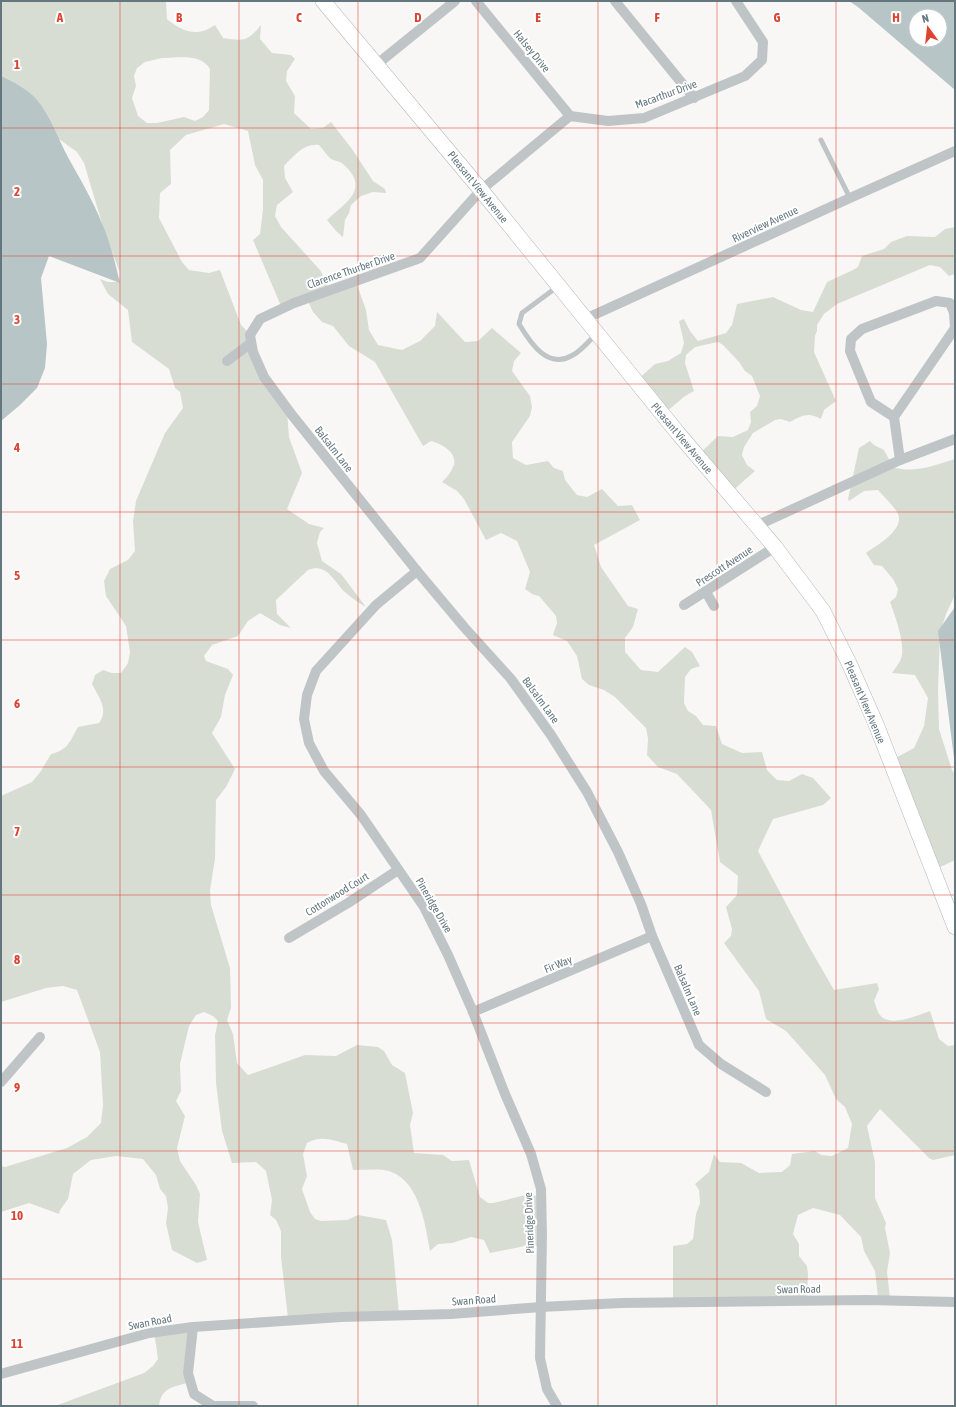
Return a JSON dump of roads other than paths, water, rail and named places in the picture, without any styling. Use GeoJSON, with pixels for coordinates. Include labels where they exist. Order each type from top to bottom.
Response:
{"type":"FeatureCollection","features":[{"type":"Feature","properties":{"kind":"main road","name":"Pleasant View Avenue"},"geometry":{"type":"LineString","coordinates":[[323,1],[481,190],[677,432],[775,547],[823,611],[849,663],[876,724],[955,927]]}},
{"type":"Feature","properties":{"kind":"street"},"geometry":{"type":"LineString","coordinates":[[376,65],[455,1]]}},
{"type":"Feature","properties":{"kind":"street","name":"Halsey Drive"},"geometry":{"type":"LineString","coordinates":[[476,1],[570,116]]}},
{"type":"Feature","properties":{"kind":"street"},"geometry":{"type":"LineString","coordinates":[[615,1],[694,98]]}},
{"type":"Feature","properties":{"kind":"street","name":"Macarthur Drive"},"geometry":{"type":"LineString","coordinates":[[570,116],[608,121],[644,118],[745,76],[762,60],[763,42],[736,1]]}},
{"type":"Feature","properties":{"kind":"street"},"geometry":{"type":"LineString","coordinates":[[481,190],[570,116]]}},
{"type":"Feature","properties":{"kind":"street","name":"Riverview Avenue"},"geometry":{"type":"LineString","coordinates":[[585,319],[850,198],[955,152]]}},
{"type":"Feature","properties":{"kind":"street","name":"Clarence Thurber Drive"},"geometry":{"type":"LineString","coordinates":[[251,343],[250,335],[260,319],[294,303],[420,258],[481,190]]}},
{"type":"Feature","properties":{"kind":"street"},"geometry":{"type":"LineString","coordinates":[[894,417],[871,402],[850,351],[851,339],[862,329],[936,302],[950,303],[954,312],[955,328],[894,417],[900,460]]}},
{"type":"Feature","properties":{"kind":"street"},"geometry":{"type":"LineString","coordinates":[[227,361],[251,343]]}},
{"type":"Feature","properties":{"kind":"street","name":"Balsalm Lane"},"geometry":{"type":"LineString","coordinates":[[251,343],[253,352],[264,377],[417,571],[464,627],[511,679],[551,735],[587,792],[618,852],[699,1045],[721,1064],[766,1092]]}},
{"type":"Feature","properties":{"kind":"street"},"geometry":{"type":"LineString","coordinates":[[756,526],[900,460],[955,439]]}},
{"type":"Feature","properties":{"kind":"street","name":"Prescott Avenue"},"geometry":{"type":"LineString","coordinates":[[684,605],[775,547]]}},
{"type":"Feature","properties":{"kind":"street","name":"Pineridge Drive"},"geometry":{"type":"LineString","coordinates":[[417,571],[376,605],[316,670],[307,695],[304,719],[309,743],[324,771],[361,815],[424,908],[448,955],[473,1012],[505,1094],[531,1154],[541,1189],[542,1307],[540,1358],[548,1389],[558,1406]]}},
{"type":"Feature","properties":{"kind":"street"},"geometry":{"type":"LineString","coordinates":[[706,592],[714,606]]}},
{"type":"Feature","properties":{"kind":"street","name":"Cottonwood Court"},"geometry":{"type":"LineString","coordinates":[[289,938],[348,903],[398,870]]}},
{"type":"Feature","properties":{"kind":"street","name":"Fir Way"},"geometry":{"type":"LineString","coordinates":[[473,1012],[652,936]]}},
{"type":"Feature","properties":{"kind":"street"},"geometry":{"type":"LineString","coordinates":[[1,1082],[40,1037]]}},
{"type":"Feature","properties":{"kind":"street","name":"Swan Road"},"geometry":{"type":"LineString","coordinates":[[1,1374],[149,1333],[193,1327],[340,1317],[451,1314],[621,1303],[867,1300],[955,1302]]}},
{"type":"Feature","properties":{"kind":"street"},"geometry":{"type":"LineString","coordinates":[[193,1327],[188,1373],[194,1394],[213,1406],[253,1406]]}},
{"type":"Feature","properties":{"kind":"lane"},"geometry":{"type":"LineString","coordinates":[[821,140],[850,198]]}},
{"type":"Feature","properties":{"kind":"lane"},"geometry":{"type":"LineString","coordinates":[[558,286],[522,313],[519,324],[530,342],[548,358],[560,360],[574,355],[597,333]]}}]}
